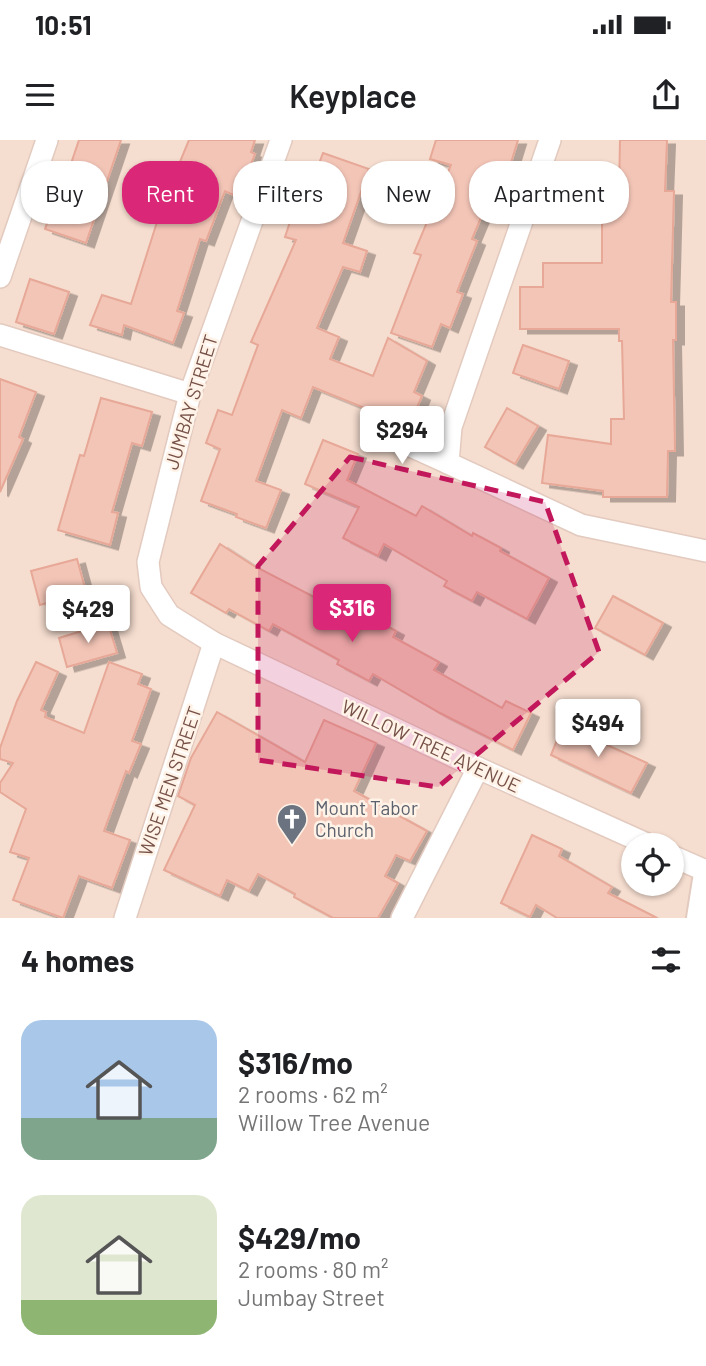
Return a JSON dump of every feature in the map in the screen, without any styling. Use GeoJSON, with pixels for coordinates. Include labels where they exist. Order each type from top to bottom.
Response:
{"type":"FeatureCollection","features":[{"type":"Feature","properties":{"kind":"street"},"geometry":{"type":"LineString","coordinates":[[0,277],[47,140]]}},
{"type":"Feature","properties":{"kind":"street","name":"JUMBAY STREET"},"geometry":{"type":"LineString","coordinates":[[214,643],[169,615],[151,587],[148,562],[190,394],[281,140]]}},
{"type":"Feature","properties":{"kind":"street"},"geometry":{"type":"LineString","coordinates":[[448,463],[451,427],[550,140]]}},
{"type":"Feature","properties":{"kind":"street"},"geometry":{"type":"LineString","coordinates":[[0,335],[190,394]]}},
{"type":"Feature","properties":{"kind":"street"},"geometry":{"type":"LineString","coordinates":[[373,429],[581,526],[706,551]]}},
{"type":"Feature","properties":{"kind":"street","name":"WILLOW TREE AVENUE"},"geometry":{"type":"LineString","coordinates":[[214,643],[622,833]]}},
{"type":"Feature","properties":{"kind":"street","name":"WISE MEN STREET"},"geometry":{"type":"LineString","coordinates":[[125,918],[214,643]]}},
{"type":"Feature","properties":{"kind":"street"},"geometry":{"type":"LineString","coordinates":[[402,918],[478,768]]}},
{"type":"Feature","properties":{"kind":"street"},"geometry":{"type":"LineString","coordinates":[[684,861],[706,871]]}},
{"type":"Feature","properties":{"kind":"street"},"geometry":{"type":"LineString","coordinates":[[700,918],[706,880]]}},
{"type":"Feature","properties":{"kind":"highlighted area"},"geometry":{"type":"Polygon","coordinates":[[[350,457],[545,502],[599,652],[438,787],[258,760],[258,566],[350,457]]]}},
{"type":"Feature","properties":{"kind":"shaded area"},"geometry":{"type":"Polygon","coordinates":[[[0,140],[706,140],[706,918],[0,918],[0,140]]]}},
{"type":"Feature","properties":{"kind":"building"},"geometry":{"type":"Polygon","coordinates":[[[79,140],[121,140],[108,178],[108,161],[72,161],[79,140]]]}},
{"type":"Feature","properties":{"kind":"building"},"geometry":{"type":"Polygon","coordinates":[[[189,140],[255,140],[251,152],[255,154],[252,161],[233,161],[233,195],[225,191],[219,207],[219,161],[180,161],[189,140]]]}},
{"type":"Feature","properties":{"kind":"building"},"geometry":{"type":"Polygon","coordinates":[[[436,140],[518,140],[511,161],[469,161],[469,224],[478,224],[472,239],[477,241],[457,292],[463,294],[450,328],[441,324],[432,347],[391,333],[421,255],[414,253],[426,224],[455,224],[455,161],[430,159],[436,140]]]}},
{"type":"Feature","properties":{"kind":"building"},"geometry":{"type":"Polygon","coordinates":[[[620,140],[667,140],[665,191],[674,191],[671,302],[676,302],[676,340],[673,340],[675,451],[668,451],[667,497],[603,497],[603,491],[542,483],[548,435],[611,444],[611,419],[624,419],[622,341],[619,341],[619,329],[520,329],[520,287],[543,287],[543,263],[602,263],[602,224],[629,224],[629,161],[620,161],[620,140]]]}},
{"type":"Feature","properties":{"kind":"building"},"geometry":{"type":"Polygon","coordinates":[[[323,153],[346,161],[320,161],[323,153]]]}},
{"type":"Feature","properties":{"kind":"building"},"geometry":{"type":"Polygon","coordinates":[[[347,161],[361,166],[361,192],[343,243],[367,251],[360,272],[343,267],[317,328],[339,337],[330,359],[373,376],[388,338],[427,361],[414,392],[422,396],[409,426],[313,387],[301,418],[282,410],[256,481],[281,490],[266,528],[201,501],[220,449],[206,443],[218,410],[232,415],[258,345],[251,342],[296,240],[285,237],[289,224],[347,224],[347,161]]]}},
{"type":"Feature","properties":{"kind":"building"},"geometry":{"type":"Polygon","coordinates":[[[47,224],[92,224],[86,243],[45,229],[47,224]]]}},
{"type":"Feature","properties":{"kind":"building"},"geometry":{"type":"Polygon","coordinates":[[[156,224],[212,224],[206,241],[200,239],[177,311],[184,313],[173,343],[124,325],[122,335],[90,325],[102,295],[131,304],[156,224]]]}},
{"type":"Feature","properties":{"kind":"building"},"geometry":{"type":"Polygon","coordinates":[[[30,279],[69,292],[54,334],[16,322],[30,279]]]}},
{"type":"Feature","properties":{"kind":"building"},"geometry":{"type":"Polygon","coordinates":[[[523,345],[569,361],[559,389],[513,373],[523,345]]]}},
{"type":"Feature","properties":{"kind":"building"},"geometry":{"type":"Polygon","coordinates":[[[0,379],[36,392],[19,437],[23,439],[0,492],[0,379]]]}},
{"type":"Feature","properties":{"kind":"building"},"geometry":{"type":"Polygon","coordinates":[[[101,398],[152,412],[142,446],[132,443],[112,512],[118,513],[110,545],[58,530],[80,455],[84,456],[101,398]]]}},
{"type":"Feature","properties":{"kind":"building"},"geometry":{"type":"Polygon","coordinates":[[[507,408],[538,426],[515,464],[485,447],[507,408]]]}},
{"type":"Feature","properties":{"kind":"building"},"geometry":{"type":"Polygon","coordinates":[[[323,440],[358,454],[347,480],[416,516],[422,506],[472,536],[473,533],[501,548],[500,551],[549,578],[527,619],[477,592],[472,601],[444,586],[447,581],[384,544],[378,556],[343,538],[359,507],[305,484],[323,440]]]}},
{"type":"Feature","properties":{"kind":"building"},"geometry":{"type":"Polygon","coordinates":[[[220,544],[254,566],[360,621],[364,614],[396,631],[393,637],[439,662],[434,670],[502,708],[506,701],[531,713],[513,750],[440,713],[373,674],[369,681],[337,664],[339,660],[273,624],[269,631],[229,609],[226,613],[191,593],[220,544]]]}},
{"type":"Feature","properties":{"kind":"building"},"geometry":{"type":"Polygon","coordinates":[[[77,559],[86,592],[40,605],[31,571],[77,559]]]}},
{"type":"Feature","properties":{"kind":"building"},"geometry":{"type":"Polygon","coordinates":[[[613,596],[663,623],[645,655],[595,628],[613,596]]]}},
{"type":"Feature","properties":{"kind":"building"},"geometry":{"type":"Polygon","coordinates":[[[108,623],[117,653],[67,667],[59,638],[108,623]]]}},
{"type":"Feature","properties":{"kind":"building"},"geometry":{"type":"Polygon","coordinates":[[[36,662],[58,672],[41,710],[46,712],[45,717],[84,733],[109,662],[142,674],[138,684],[151,689],[132,741],[141,744],[129,773],[126,771],[104,831],[130,840],[112,888],[79,876],[63,918],[13,900],[29,858],[10,852],[26,809],[0,792],[0,783],[13,763],[0,759],[0,748],[17,701],[36,662]]]}},
{"type":"Feature","properties":{"kind":"building","name":"Mount Tabor Church"},"geometry":{"type":"Polygon","coordinates":[[[217,712],[305,762],[324,720],[376,743],[354,791],[427,831],[410,861],[396,855],[385,876],[398,883],[378,918],[333,918],[258,874],[249,891],[227,880],[220,896],[164,870],[195,805],[178,796],[191,758],[217,712]]]}},
{"type":"Feature","properties":{"kind":"building"},"geometry":{"type":"Polygon","coordinates":[[[563,725],[647,763],[631,793],[551,755],[563,725]]]}},
{"type":"Feature","properties":{"kind":"building"},"geometry":{"type":"Polygon","coordinates":[[[532,835],[562,849],[559,856],[612,887],[608,893],[657,918],[557,918],[536,905],[530,917],[501,903],[532,835]]]}},
{"type":"Feature","properties":{"kind":"place","name":"Mount Tabor Church"},"geometry":{"type":"Point","coordinates":[292,846]}}]}
